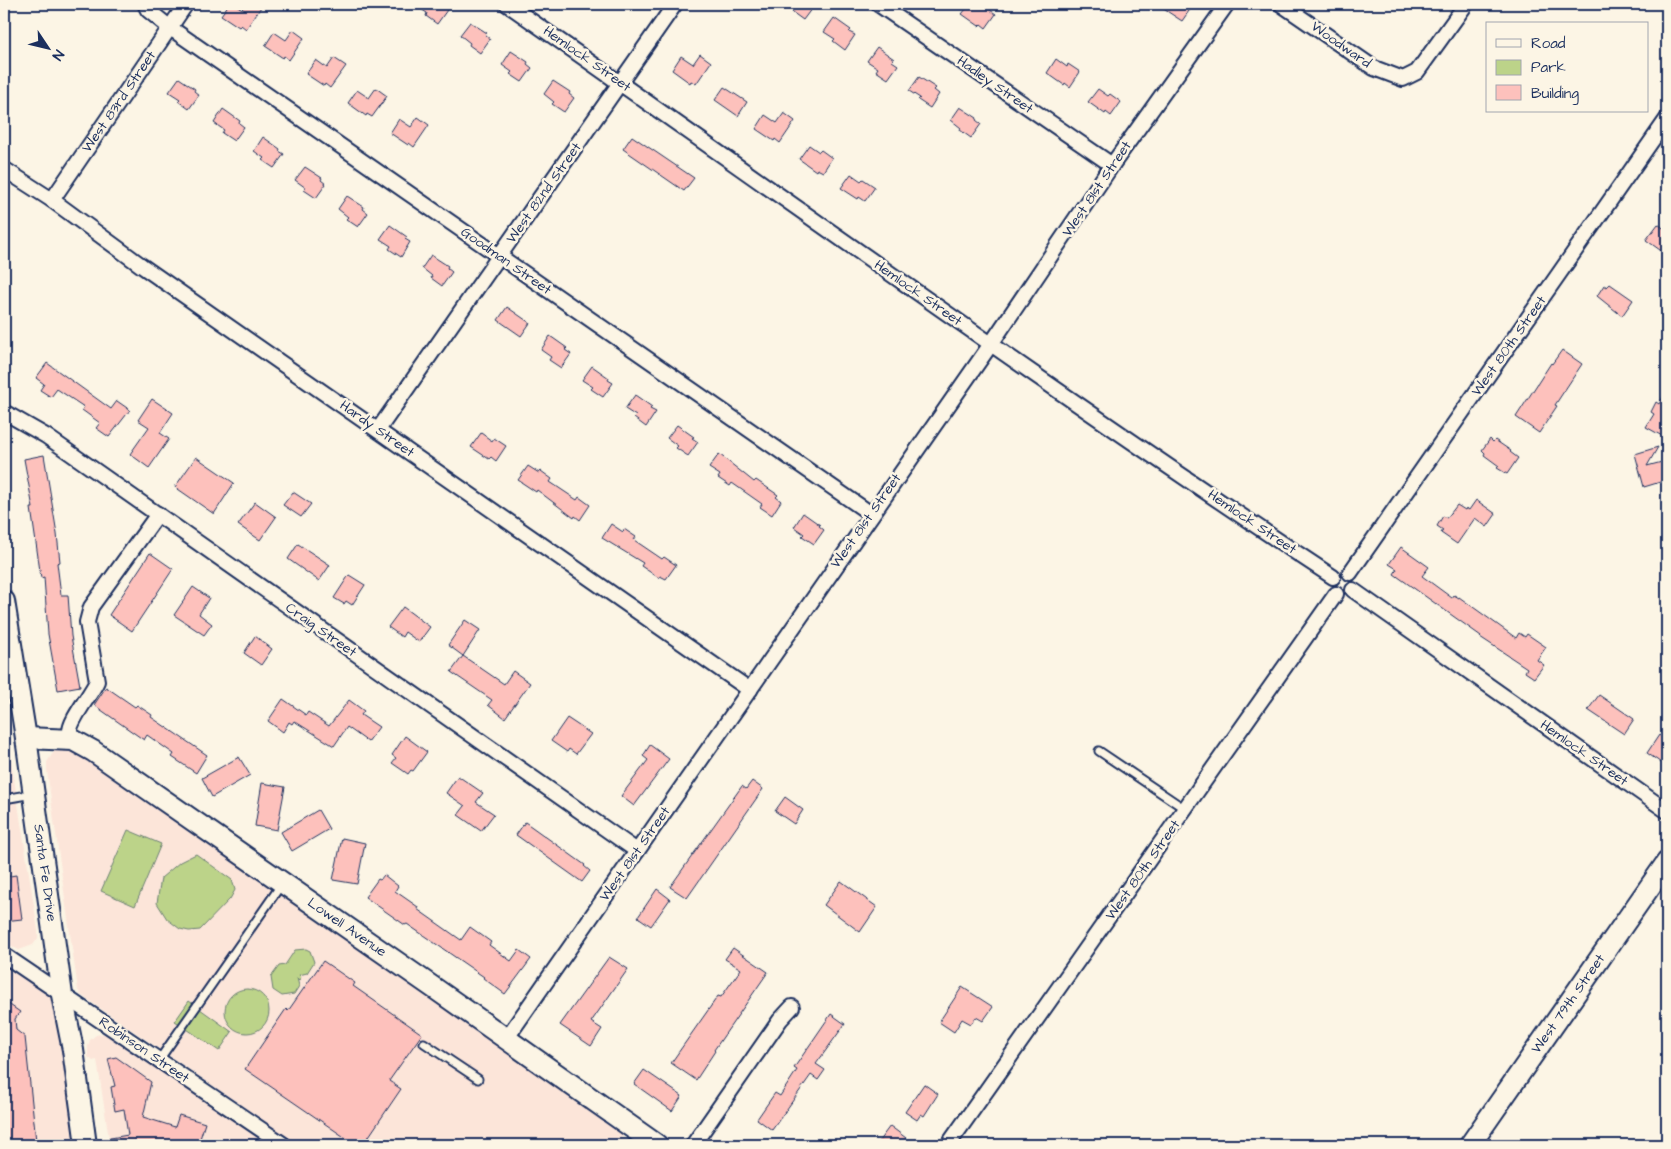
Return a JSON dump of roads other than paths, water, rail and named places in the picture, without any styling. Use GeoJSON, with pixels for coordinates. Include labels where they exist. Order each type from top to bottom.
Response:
{"type":"FeatureCollection","features":[{"type":"Feature","properties":{"kind":"street","name":"Goodman Street"},"geometry":{"type":"LineString","coordinates":[[145,4],[148,10],[169,27],[871,514]]}},
{"type":"Feature","properties":{"kind":"street","name":"West 83rd Street"},"geometry":{"type":"LineString","coordinates":[[52,200],[186,4]]}},
{"type":"Feature","properties":{"kind":"street","name":"Hemlock Street"},"geometry":{"type":"LineString","coordinates":[[507,4],[621,82],[991,344],[1333,576]]}},
{"type":"Feature","properties":{"kind":"street","name":"West 82nd Street"},"geometry":{"type":"LineString","coordinates":[[378,430],[675,4]]}},
{"type":"Feature","properties":{"kind":"street","name":"Hadley Street"},"geometry":{"type":"LineString","coordinates":[[878,4],[1112,165]]}},
{"type":"Feature","properties":{"kind":"street","name":"West 81st Street"},"geometry":{"type":"LineString","coordinates":[[506,1039],[991,344],[1112,165],[1227,4]]}},
{"type":"Feature","properties":{"kind":"street","name":"Woodward"},"geometry":{"type":"LineString","coordinates":[[1281,4],[1374,68],[1403,79],[1417,72],[1466,4]]}},
{"type":"Feature","properties":{"kind":"street","name":"West 80th Street"},"geometry":{"type":"LineString","coordinates":[[1350,573],[1667,119]]}},
{"type":"Feature","properties":{"kind":"street","name":"Hardy Street"},"geometry":{"type":"LineString","coordinates":[[4,169],[52,200],[142,266],[750,690]]}},
{"type":"Feature","properties":{"kind":"street","name":"Craig Street"},"geometry":{"type":"LineString","coordinates":[[4,412],[46,436],[637,851]]}},
{"type":"Feature","properties":{"kind":"street"},"geometry":{"type":"LineString","coordinates":[[73,740],[70,731],[72,724],[97,681],[88,622],[91,607],[158,514]]}},
{"type":"Feature","properties":{"kind":"street"},"geometry":{"type":"LineString","coordinates":[[1340,571],[1350,573],[1355,580],[1353,590],[1344,596],[1336,594],[1330,587],[1333,576],[1340,571]]}},
{"type":"Feature","properties":{"kind":"street","name":"Hemlock Street"},"geometry":{"type":"LineString","coordinates":[[1353,590],[1667,812]]}},
{"type":"Feature","properties":{"kind":"street","name":"West 80th Street"},"geometry":{"type":"LineString","coordinates":[[948,1145],[1336,594]]}},
{"type":"Feature","properties":{"kind":"street","name":"Santa Fe Drive"},"geometry":{"type":"LineString","coordinates":[[5,612],[13,674],[26,738],[62,995],[86,1145]]}},
{"type":"Feature","properties":{"kind":"street","name":"Lowell Avenue"},"geometry":{"type":"LineString","coordinates":[[26,738],[73,740],[93,752],[657,1145]]}},
{"type":"Feature","properties":{"kind":"street","name":"West 79th Street"},"geometry":{"type":"LineString","coordinates":[[1470,1145],[1667,862]]}},
{"type":"Feature","properties":{"kind":"street","name":"Robinson Street"},"geometry":{"type":"LineString","coordinates":[[4,955],[284,1145]]}},
{"type":"Feature","properties":{"kind":"street"},"geometry":{"type":"LineString","coordinates":[[692,1145],[780,1020],[792,1006]]}},
{"type":"Feature","properties":{"kind":"lane"},"geometry":{"type":"LineString","coordinates":[[1099,751],[1185,809]]}},
{"type":"Feature","properties":{"kind":"lane"},"geometry":{"type":"LineString","coordinates":[[4,799],[34,794]]}},
{"type":"Feature","properties":{"kind":"lane"},"geometry":{"type":"LineString","coordinates":[[159,1060],[282,882]]}},
{"type":"Feature","properties":{"kind":"lane"},"geometry":{"type":"LineString","coordinates":[[424,1043],[478,1079]]}}]}
